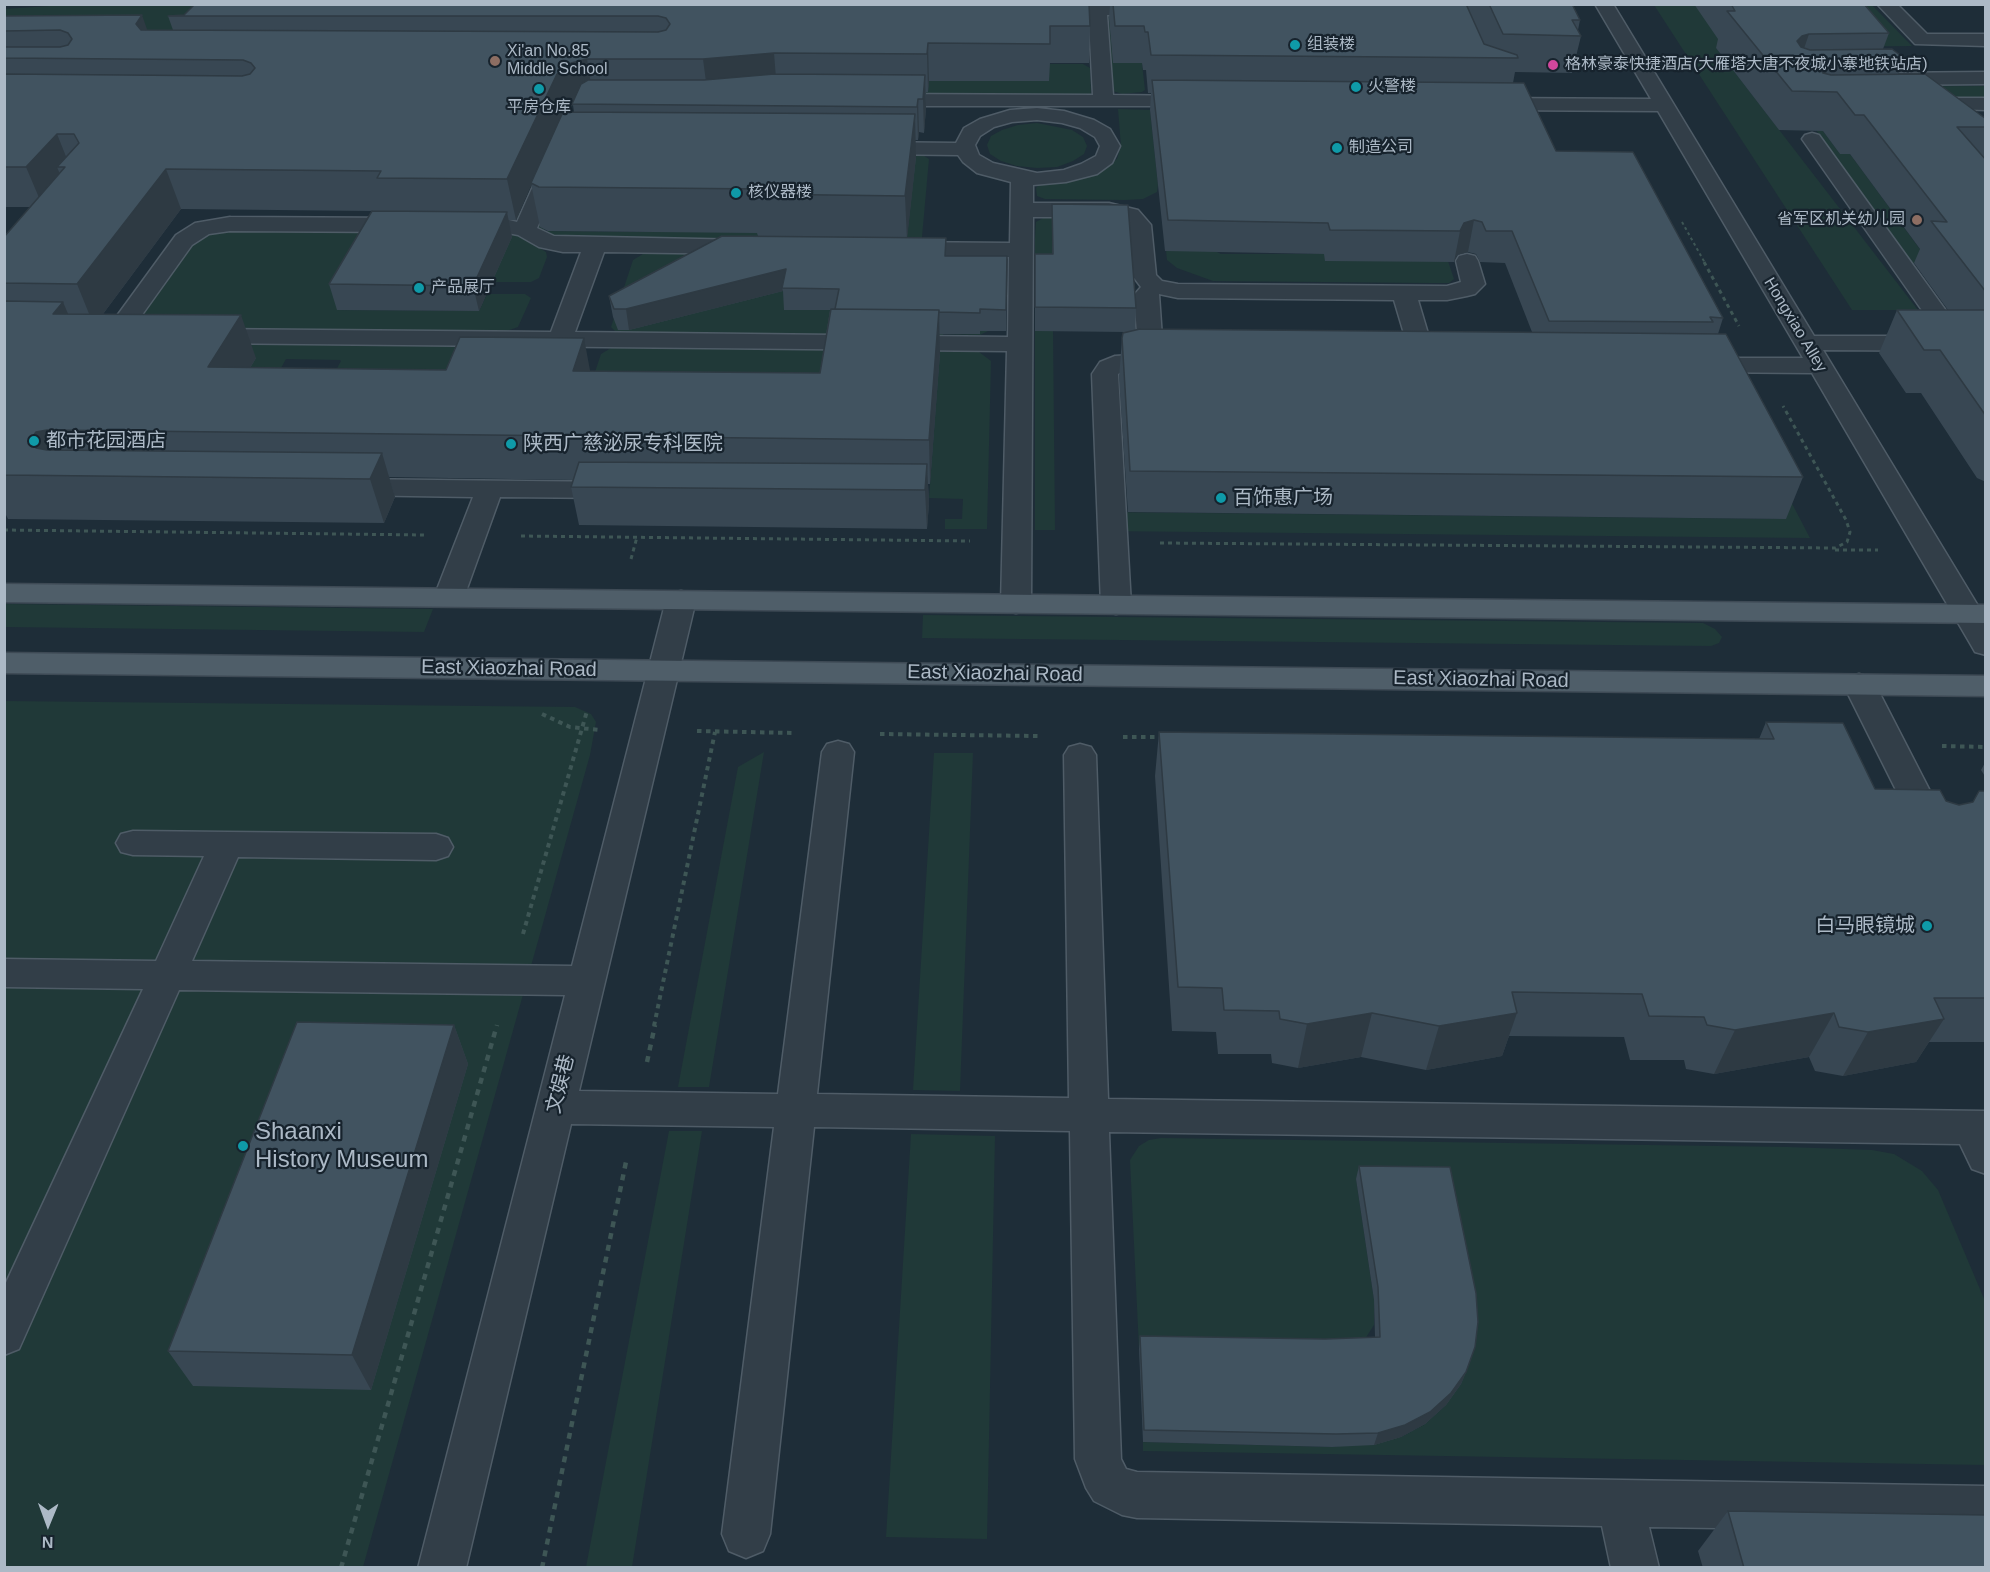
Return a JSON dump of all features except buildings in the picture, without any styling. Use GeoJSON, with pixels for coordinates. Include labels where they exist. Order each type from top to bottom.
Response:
{"type":"FeatureCollection","features":[{"type":"Feature","properties":{"kind":"main road"},"geometry":{"type":"LineString","coordinates":[[4,592],[1976,614]]}},
{"type":"Feature","properties":{"kind":"main road","name":"East Xiaozhai Road"},"geometry":{"type":"LineString","coordinates":[[4,663],[1986,686]]}},
{"type":"Feature","properties":{"kind":"street","name":"Hongxiao Alley"},"geometry":{"type":"LineString","coordinates":[[1604,4],[1819,366],[1976,614],[1986,645]]}},
{"type":"Feature","properties":{"kind":"street"},"geometry":{"type":"LineString","coordinates":[[1886,4],[1922,40],[1986,40]]}},
{"type":"Feature","properties":{"kind":"street"},"geometry":{"type":"LineString","coordinates":[[1103,101],[1097,7],[1167,10]]}},
{"type":"Feature","properties":{"kind":"street"},"geometry":{"type":"LineString","coordinates":[[1868,79],[1986,78]]}},
{"type":"Feature","properties":{"kind":"street"},"geometry":{"type":"LineString","coordinates":[[1506,85],[1659,96]]}},
{"type":"Feature","properties":{"kind":"street"},"geometry":{"type":"LineString","coordinates":[[1469,104],[1659,96]]}},
{"type":"Feature","properties":{"kind":"street"},"geometry":{"type":"LineString","coordinates":[[859,99],[1023,108],[1103,101],[1221,102]]}},
{"type":"Feature","properties":{"kind":"street"},"geometry":{"type":"LineString","coordinates":[[1902,104],[1986,104]]}},
{"type":"Feature","properties":{"kind":"street"},"geometry":{"type":"LineString","coordinates":[[1023,108],[1087,124],[1103,133],[1110,146],[1105,159],[1089,169],[1066,176],[1037,179],[985,168],[970,158],[966,149],[965,145],[971,132],[1023,108]]}},
{"type":"Feature","properties":{"kind":"street"},"geometry":{"type":"LineString","coordinates":[[1812,139],[1958,344]]}},
{"type":"Feature","properties":{"kind":"street"},"geometry":{"type":"LineString","coordinates":[[525,230],[562,146]]}},
{"type":"Feature","properties":{"kind":"street"},"geometry":{"type":"LineString","coordinates":[[847,148],[966,149]]}},
{"type":"Feature","properties":{"kind":"street"},"geometry":{"type":"LineString","coordinates":[[1016,604],[1022,177]]}},
{"type":"Feature","properties":{"kind":"street"},"geometry":{"type":"LineString","coordinates":[[1022,210],[1109,210],[1130,214],[1140,225],[1144,275],[1154,286],[1178,291],[1447,293],[1467,289],[1473,284],[1467,261]]}},
{"type":"Feature","properties":{"kind":"street"},"geometry":{"type":"LineString","coordinates":[[116,336],[184,240],[203,228],[230,224],[430,226]]}},
{"type":"Feature","properties":{"kind":"street"},"geometry":{"type":"LineString","coordinates":[[489,226],[510,226],[525,230],[554,244],[770,248]]}},
{"type":"Feature","properties":{"kind":"street"},"geometry":{"type":"LineString","coordinates":[[560,340],[595,246]]}},
{"type":"Feature","properties":{"kind":"street"},"geometry":{"type":"LineString","coordinates":[[874,249],[1021,250]]}},
{"type":"Feature","properties":{"kind":"street"},"geometry":{"type":"LineString","coordinates":[[1116,605],[1105,374],[1113,365],[1130,360],[1196,353],[1150,345],[1146,299],[1147,292],[1154,286]]}},
{"type":"Feature","properties":{"kind":"street"},"geometry":{"type":"LineString","coordinates":[[1404,293],[1422,353]]}},
{"type":"Feature","properties":{"kind":"street"},"geometry":{"type":"LineString","coordinates":[[186,336],[1020,344]]}},
{"type":"Feature","properties":{"kind":"street"},"geometry":{"type":"LineString","coordinates":[[1805,342],[1986,344]]}},
{"type":"Feature","properties":{"kind":"street"},"geometry":{"type":"LineString","coordinates":[[1679,365],[1819,366]]}},
{"type":"Feature","properties":{"kind":"street"},"geometry":{"type":"LineString","coordinates":[[326,487],[643,490]]}},
{"type":"Feature","properties":{"kind":"street"},"geometry":{"type":"LineString","coordinates":[[449,597],[490,488]]}},
{"type":"Feature","properties":{"kind":"street","name":"文娱巷"},"geometry":{"type":"LineString","coordinates":[[442,1568],[681,600]]}},
{"type":"Feature","properties":{"kind":"street"},"geometry":{"type":"LineString","coordinates":[[1859,684],[1935,835]]}},
{"type":"Feature","properties":{"kind":"street"},"geometry":{"type":"LineString","coordinates":[[746,1534],[796,1111],[854,743]]}},
{"type":"Feature","properties":{"kind":"street"},"geometry":{"type":"LineString","coordinates":[[1065,745],[1089,1115],[1098,1459],[1102,1472],[1110,1485],[1122,1492],[1137,1495],[1986,1509]]}},
{"type":"Feature","properties":{"kind":"street"},"geometry":{"type":"LineString","coordinates":[[133,843],[436,847]]}},
{"type":"Feature","properties":{"kind":"street"},"geometry":{"type":"LineString","coordinates":[[4,1335],[227,844]]}},
{"type":"Feature","properties":{"kind":"street"},"geometry":{"type":"LineString","coordinates":[[4,973],[587,981]]}},
{"type":"Feature","properties":{"kind":"street"},"geometry":{"type":"LineString","coordinates":[[556,1107],[1089,1115],[1981,1138]]}},
{"type":"Feature","properties":{"kind":"street"},"geometry":{"type":"LineString","coordinates":[[1620,1503],[1635,1568]]}},
{"type":"Feature","properties":{"kind":"path"},"geometry":{"type":"LineString","coordinates":[[619,599],[637,537]]}},
{"type":"Feature","properties":{"kind":"path"},"geometry":{"type":"LineString","coordinates":[[341,1568],[599,670]]}},
{"type":"Feature","properties":{"kind":"path"},"geometry":{"type":"LineString","coordinates":[[581,730],[799,733]]}},
{"type":"Feature","properties":{"kind":"path"},"geometry":{"type":"LineString","coordinates":[[1120,736],[1168,737]]}},
{"type":"Feature","properties":{"kind":"path"},"geometry":{"type":"LineString","coordinates":[[854,743],[1065,745]]}},
{"type":"Feature","properties":{"kind":"path"},"geometry":{"type":"LineString","coordinates":[[1890,746],[1986,747]]}},
{"type":"Feature","properties":{"kind":"green space"},"geometry":{"type":"Polygon","coordinates":[[[79,4],[197,5],[158,52],[5,53],[4,9],[79,4]]]}},
{"type":"Feature","properties":{"kind":"green space"},"geometry":{"type":"Polygon","coordinates":[[[989,4],[1049,64],[1083,64],[1090,68],[1091,95],[1089,97],[574,101],[526,209],[519,218],[505,221],[446,211],[522,212],[567,109],[359,99],[989,4]]]}},
{"type":"Feature","properties":{"kind":"green space"},"geometry":{"type":"Polygon","coordinates":[[[1654,5],[1872,5],[1912,46],[1716,48],[1918,310],[1852,310],[1654,5]]]}},
{"type":"Feature","properties":{"kind":"green space"},"geometry":{"type":"Polygon","coordinates":[[[1110,14],[1137,18],[1145,90],[1142,92],[1122,94],[1113,91],[1107,19],[1110,14]]]}},
{"type":"Feature","properties":{"kind":"green space"},"geometry":{"type":"Polygon","coordinates":[[[1985,86],[1985,98],[1801,100],[1792,87],[1985,86]]]}},
{"type":"Feature","properties":{"kind":"green space"},"geometry":{"type":"Polygon","coordinates":[[[1118,109],[1150,110],[1157,192],[1143,199],[1125,200],[1045,199],[1037,196],[1036,188],[1040,184],[1068,181],[1095,173],[1117,159],[1121,146],[1118,109]]]}},
{"type":"Feature","properties":{"kind":"green space"},"geometry":{"type":"Polygon","coordinates":[[[1037,123],[1072,130],[1083,137],[1087,146],[1084,154],[1057,167],[1037,168],[1017,166],[1001,161],[990,154],[987,145],[991,136],[1018,125],[1037,123]]]}},
{"type":"Feature","properties":{"kind":"green space"},"geometry":{"type":"Polygon","coordinates":[[[1816,130],[1823,131],[1840,154],[1850,154],[1930,263],[1911,263],[1816,130]]]}},
{"type":"Feature","properties":{"kind":"green space"},"geometry":{"type":"Polygon","coordinates":[[[921,154],[929,159],[922,237],[917,241],[557,239],[539,229],[537,226],[574,159],[544,231],[651,232],[908,227],[915,162],[838,161],[921,154]]]}},
{"type":"Feature","properties":{"kind":"green space"},"geometry":{"type":"Polygon","coordinates":[[[1043,218],[1093,218],[1052,228],[1055,530],[1035,530],[1035,238],[1036,222],[1043,218]]]}},
{"type":"Feature","properties":{"kind":"green space"},"geometry":{"type":"Polygon","coordinates":[[[212,230],[402,230],[337,310],[479,311],[487,294],[525,294],[531,298],[518,327],[504,332],[168,329],[139,318],[192,242],[212,230]]]}},
{"type":"Feature","properties":{"kind":"green space"},"geometry":{"type":"Polygon","coordinates":[[[513,232],[546,252],[547,257],[539,278],[531,282],[492,282],[425,234],[513,232]]]}},
{"type":"Feature","properties":{"kind":"green space"},"geometry":{"type":"Polygon","coordinates":[[[1201,244],[1221,254],[1308,254],[1444,249],[1454,279],[1449,283],[1213,281],[1177,268],[1167,260],[1166,251],[1201,251],[1201,244]]]}},
{"type":"Feature","properties":{"kind":"green space"},"geometry":{"type":"Polygon","coordinates":[[[701,253],[722,256],[859,310],[990,330],[980,335],[943,334],[943,336],[616,332],[611,327],[633,260],[643,254],[701,253]]]}},
{"type":"Feature","properties":{"kind":"green space"},"geometry":{"type":"Polygon","coordinates":[[[232,344],[462,345],[457,413],[224,411],[232,344]],[[286,359],[265,397],[321,397],[340,360],[286,359]]]}},
{"type":"Feature","properties":{"kind":"green space"},"geometry":{"type":"Polygon","coordinates":[[[611,348],[834,349],[824,416],[581,414],[601,354],[611,348]]]}},
{"type":"Feature","properties":{"kind":"green space"},"geometry":{"type":"Polygon","coordinates":[[[942,350],[942,352],[979,352],[991,361],[987,529],[945,529],[945,519],[962,519],[963,499],[929,498],[939,365],[902,355],[942,350]]]}},
{"type":"Feature","properties":{"kind":"green space"},"geometry":{"type":"Polygon","coordinates":[[[1787,494],[1810,538],[1099,531],[1098,512],[1785,519],[1787,494]]]}},
{"type":"Feature","properties":{"kind":"green space"},"geometry":{"type":"Polygon","coordinates":[[[5,604],[433,609],[424,632],[5,627],[5,604]]]}},
{"type":"Feature","properties":{"kind":"green space"},"geometry":{"type":"Polygon","coordinates":[[[923,615],[1703,623],[1715,629],[1722,637],[1719,643],[1711,646],[922,638],[923,615]]]}},
{"type":"Feature","properties":{"kind":"green space","name":"Shaanxi History Museum"},"geometry":{"type":"Polygon","coordinates":[[[5,701],[575,707],[591,714],[596,722],[590,755],[363,1567],[5,1568],[5,701]]]}},
{"type":"Feature","properties":{"kind":"green space"},"geometry":{"type":"Polygon","coordinates":[[[764,752],[709,1087],[678,1087],[738,767],[764,752]]]}},
{"type":"Feature","properties":{"kind":"green space"},"geometry":{"type":"Polygon","coordinates":[[[934,753],[973,753],[960,1091],[913,1090],[934,753]]]}},
{"type":"Feature","properties":{"kind":"green space"},"geometry":{"type":"Polygon","coordinates":[[[669,1131],[702,1131],[632,1567],[586,1567],[669,1131]]]}},
{"type":"Feature","properties":{"kind":"green space"},"geometry":{"type":"Polygon","coordinates":[[[911,1134],[995,1136],[987,1539],[886,1537],[911,1134]]]}},
{"type":"Feature","properties":{"kind":"green space"},"geometry":{"type":"Polygon","coordinates":[[[1161,1138],[1788,1147],[1872,1150],[1894,1154],[1922,1171],[1938,1190],[1985,1301],[1985,1465],[1143,1451],[1143,1442],[1332,1447],[1401,1437],[1425,1424],[1446,1405],[1356,1179],[1374,1300],[1374,1325],[1365,1339],[1139,1349],[1130,1160],[1139,1146],[1149,1140],[1161,1138]]]}},
{"type":"Feature","properties":{"kind":"place","name":"组装楼"},"geometry":{"type":"Point","coordinates":[1295,45]}},
{"type":"Feature","properties":{"kind":"place","name":"Xi'an No.85 Middle School"},"geometry":{"type":"Point","coordinates":[495,61]}},
{"type":"Feature","properties":{"kind":"place","name":"格林豪泰快捷酒店(大雁塔大唐不夜城小寨地铁站店)"},"geometry":{"type":"Point","coordinates":[1553,65]}},
{"type":"Feature","properties":{"kind":"place","name":"火警楼"},"geometry":{"type":"Point","coordinates":[1356,87]}},
{"type":"Feature","properties":{"kind":"place","name":"平房仓库"},"geometry":{"type":"Point","coordinates":[539,89]}},
{"type":"Feature","properties":{"kind":"place","name":"制造公司"},"geometry":{"type":"Point","coordinates":[1337,148]}},
{"type":"Feature","properties":{"kind":"place","name":"核仪器楼"},"geometry":{"type":"Point","coordinates":[736,193]}},
{"type":"Feature","properties":{"kind":"place","name":"省军区机关幼儿园"},"geometry":{"type":"Point","coordinates":[1917,220]}},
{"type":"Feature","properties":{"kind":"place","name":"产品展厅"},"geometry":{"type":"Point","coordinates":[419,288]}},
{"type":"Feature","properties":{"kind":"place","name":"都市花园酒店"},"geometry":{"type":"Point","coordinates":[34,441]}},
{"type":"Feature","properties":{"kind":"place","name":"陕西广慈泌尿专科医院"},"geometry":{"type":"Point","coordinates":[511,444]}},
{"type":"Feature","properties":{"kind":"place","name":"百饰惠广场"},"geometry":{"type":"Point","coordinates":[1221,498]}},
{"type":"Feature","properties":{"kind":"place","name":"白马眼镜城"},"geometry":{"type":"Point","coordinates":[1927,926]}},
{"type":"Feature","properties":{"kind":"place","name":"Shaanxi History Museum"},"geometry":{"type":"Point","coordinates":[243,1146]}}]}
